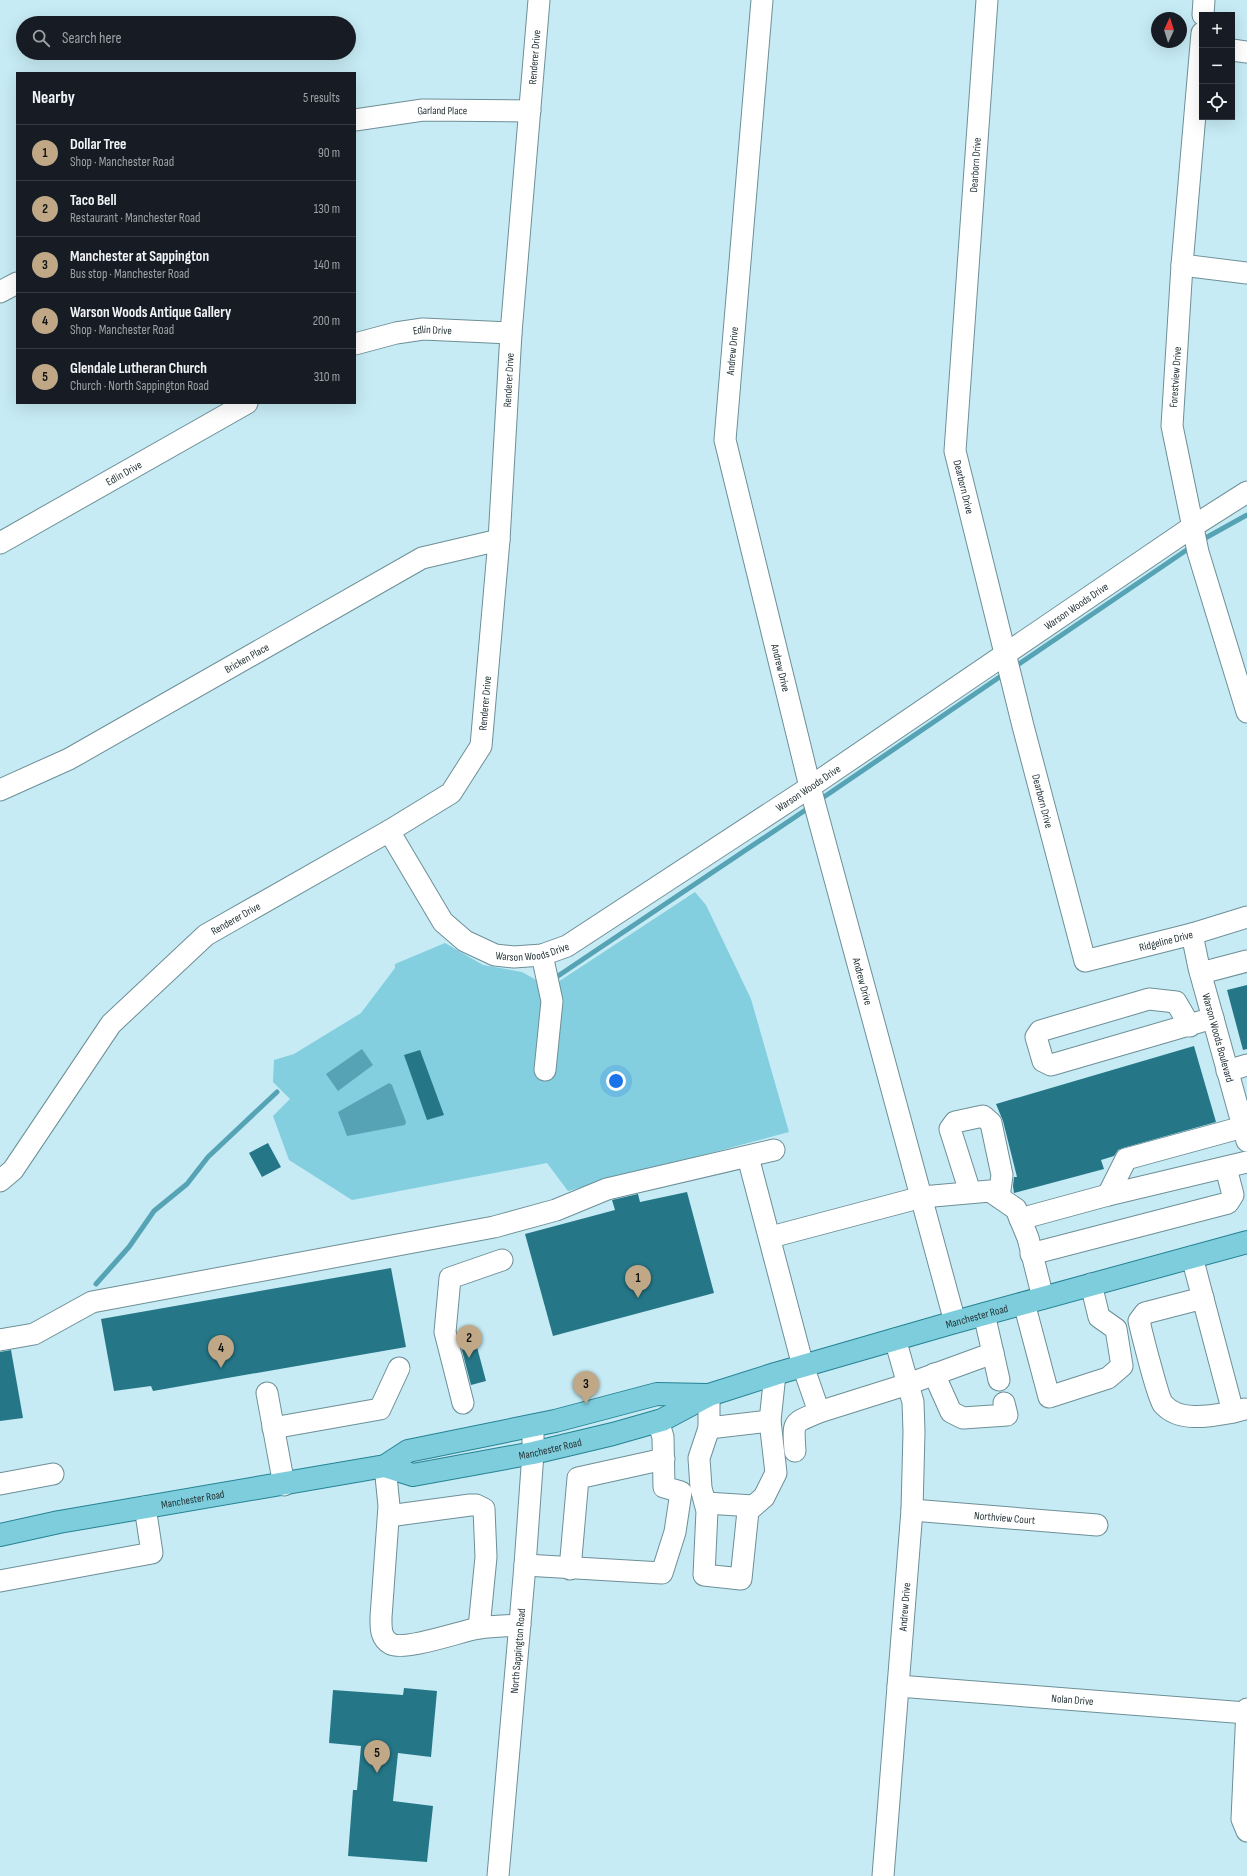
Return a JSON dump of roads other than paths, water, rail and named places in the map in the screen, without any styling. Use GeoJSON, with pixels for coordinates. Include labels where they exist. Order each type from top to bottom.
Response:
{"type":"FeatureCollection","features":[{"type":"Feature","properties":{"kind":"main road","name":"Manchester Road"},"geometry":{"type":"LineString","coordinates":[[385,1466],[413,1475],[533,1453],[658,1421],[709,1395],[775,1374],[1033,1300],[1247,1242]]}},
{"type":"Feature","properties":{"kind":"main road","name":"Manchester Road"},"geometry":{"type":"LineString","coordinates":[[0,1535],[145,1507],[284,1485],[385,1466],[408,1451],[533,1426],[657,1394],[709,1395]]}},
{"type":"Feature","properties":{"kind":"street","name":"Renderer Drive"},"geometry":{"type":"LineString","coordinates":[[0,1181],[13,1170],[111,1024],[206,935],[389,831],[451,793],[481,746],[499,540],[511,333],[539,0]]}},
{"type":"Feature","properties":{"kind":"street","name":"Andrew Drive"},"geometry":{"type":"LineString","coordinates":[[762,0],[725,440],[813,797],[955,1322]]}},
{"type":"Feature","properties":{"kind":"street","name":"Dearborn Drive"},"geometry":{"type":"LineString","coordinates":[[987,0],[955,451],[1085,961]]}},
{"type":"Feature","properties":{"kind":"street"},"geometry":{"type":"LineString","coordinates":[[1203,12],[1204,0]]}},
{"type":"Feature","properties":{"kind":"street","name":"Forestview Drive"},"geometry":{"type":"LineString","coordinates":[[1201,48],[1182,265],[1172,426],[1195,538],[1246,707]]}},
{"type":"Feature","properties":{"kind":"street"},"geometry":{"type":"LineString","coordinates":[[1235,50],[1247,52]]}},
{"type":"Feature","properties":{"kind":"street","name":"Garland Place"},"geometry":{"type":"LineString","coordinates":[[356,120],[423,110],[530,111]]}},
{"type":"Feature","properties":{"kind":"street"},"geometry":{"type":"LineString","coordinates":[[1182,265],[1247,273]]}},
{"type":"Feature","properties":{"kind":"street"},"geometry":{"type":"LineString","coordinates":[[0,292],[16,284]]}},
{"type":"Feature","properties":{"kind":"street","name":"Edlin Drive"},"geometry":{"type":"LineString","coordinates":[[356,344],[396,333],[423,329],[511,333]]}},
{"type":"Feature","properties":{"kind":"street","name":"Edlin Drive"},"geometry":{"type":"LineString","coordinates":[[0,543],[245,404]]}},
{"type":"Feature","properties":{"kind":"street","name":"Warson Woods Drive"},"geometry":{"type":"LineString","coordinates":[[389,831],[443,922],[466,941],[495,955],[514,957],[542,955],[567,946],[813,797],[1007,657],[1195,538],[1247,492]]}},
{"type":"Feature","properties":{"kind":"street","name":"Bricken Place"},"geometry":{"type":"LineString","coordinates":[[0,790],[69,759],[422,558],[499,540]]}},
{"type":"Feature","properties":{"kind":"street","name":"Ridgeline Drive"},"geometry":{"type":"LineString","coordinates":[[1085,961],[1192,934],[1247,917]]}},
{"type":"Feature","properties":{"kind":"street","name":"Warson Woods Boulevard"},"geometry":{"type":"LineString","coordinates":[[1192,934],[1227,1071],[1244,1122]]}},
{"type":"Feature","properties":{"kind":"street"},"geometry":{"type":"LineString","coordinates":[[542,955],[552,1001],[545,1070]]}},
{"type":"Feature","properties":{"kind":"street"},"geometry":{"type":"LineString","coordinates":[[1201,973],[1247,961]]}},
{"type":"Feature","properties":{"kind":"street"},"geometry":{"type":"LineString","coordinates":[[1190,1026],[1176,1002],[1149,999],[1040,1031],[1036,1037],[1043,1061],[1051,1065],[1190,1026],[1213,1018]]}},
{"type":"Feature","properties":{"kind":"street"},"geometry":{"type":"LineString","coordinates":[[1227,1071],[1247,1065]]}},
{"type":"Feature","properties":{"kind":"street"},"geometry":{"type":"LineString","coordinates":[[970,1192],[950,1129],[955,1122],[982,1116],[991,1123],[1002,1175],[999,1197]]}},
{"type":"Feature","properties":{"kind":"street"},"geometry":{"type":"LineString","coordinates":[[1108,1195],[1126,1159],[1244,1122]]}},
{"type":"Feature","properties":{"kind":"street"},"geometry":{"type":"LineString","coordinates":[[0,1340],[34,1334],[92,1302],[494,1227],[556,1210],[607,1189],[774,1150]]}},
{"type":"Feature","properties":{"kind":"street"},"geometry":{"type":"LineString","coordinates":[[748,1157],[803,1366],[819,1412]]}},
{"type":"Feature","properties":{"kind":"street"},"geometry":{"type":"LineString","coordinates":[[1020,1219],[1108,1195],[1247,1162]]}},
{"type":"Feature","properties":{"kind":"street"},"geometry":{"type":"LineString","coordinates":[[1031,1254],[1228,1203],[1233,1195],[1226,1168]]}},
{"type":"Feature","properties":{"kind":"street"},"geometry":{"type":"LineString","coordinates":[[770,1237],[922,1197],[990,1191],[1016,1209],[1028,1238],[1031,1254],[1033,1300],[1049,1397],[1108,1378],[1122,1366],[1116,1329],[1099,1317],[1091,1284]]}},
{"type":"Feature","properties":{"kind":"street"},"geometry":{"type":"LineString","coordinates":[[1192,1257],[1203,1298],[1240,1410],[1213,1416],[1192,1416],[1175,1413],[1162,1403],[1139,1321],[1145,1313],[1203,1298]]}},
{"type":"Feature","properties":{"kind":"street"},"geometry":{"type":"LineString","coordinates":[[463,1403],[445,1332],[450,1278],[502,1260]]}},
{"type":"Feature","properties":{"kind":"street"},"geometry":{"type":"LineString","coordinates":[[984,1314],[999,1380]]}},
{"type":"Feature","properties":{"kind":"street","name":"Andrew Drive"},"geometry":{"type":"LineString","coordinates":[[883,1876],[912,1510],[914,1432],[913,1402],[895,1339]]}},
{"type":"Feature","properties":{"kind":"street"},"geometry":{"type":"LineString","coordinates":[[795,1451],[793,1426],[796,1422],[819,1412],[908,1384],[993,1353]]}},
{"type":"Feature","properties":{"kind":"street"},"geometry":{"type":"LineString","coordinates":[[273,1428],[380,1409],[399,1368]]}},
{"type":"Feature","properties":{"kind":"street"},"geometry":{"type":"LineString","coordinates":[[709,1395],[709,1428],[699,1458],[702,1488],[707,1511],[704,1575],[741,1579],[748,1511],[764,1497],[776,1473],[770,1421],[775,1374]]}},
{"type":"Feature","properties":{"kind":"street"},"geometry":{"type":"LineString","coordinates":[[934,1374],[951,1412],[963,1418],[1005,1409]]}},
{"type":"Feature","properties":{"kind":"street"},"geometry":{"type":"LineString","coordinates":[[267,1393],[284,1485]]}},
{"type":"Feature","properties":{"kind":"street"},"geometry":{"type":"LineString","coordinates":[[525,1565],[570,1569],[662,1573],[675,1532],[681,1492],[664,1487],[663,1437],[658,1421]]}},
{"type":"Feature","properties":{"kind":"street"},"geometry":{"type":"LineString","coordinates":[[709,1428],[770,1421]]}},
{"type":"Feature","properties":{"kind":"street","name":"North Sappington Road"},"geometry":{"type":"LineString","coordinates":[[498,1876],[525,1565],[533,1453],[533,1426]]}},
{"type":"Feature","properties":{"kind":"street"},"geometry":{"type":"LineString","coordinates":[[570,1569],[578,1478],[664,1459]]}},
{"type":"Feature","properties":{"kind":"street"},"geometry":{"type":"LineString","coordinates":[[385,1466],[389,1516],[380,1617],[382,1635],[387,1641],[393,1645],[413,1645],[479,1628],[520,1625]]}},
{"type":"Feature","properties":{"kind":"street"},"geometry":{"type":"LineString","coordinates":[[0,1484],[53,1474]]}},
{"type":"Feature","properties":{"kind":"street"},"geometry":{"type":"LineString","coordinates":[[706,1503],[753,1506]]}},
{"type":"Feature","properties":{"kind":"street"},"geometry":{"type":"LineString","coordinates":[[389,1516],[470,1505],[476,1505],[484,1509],[486,1557],[479,1628]]}},
{"type":"Feature","properties":{"kind":"street"},"geometry":{"type":"LineString","coordinates":[[0,1582],[152,1553],[145,1507]]}},
{"type":"Feature","properties":{"kind":"street","name":"Northview Court"},"geometry":{"type":"LineString","coordinates":[[912,1510],[1097,1525]]}},
{"type":"Feature","properties":{"kind":"street","name":"Nolan Drive"},"geometry":{"type":"LineString","coordinates":[[898,1686],[1247,1713]]}},
{"type":"Feature","properties":{"kind":"street"},"geometry":{"type":"LineString","coordinates":[[1247,1709],[1242,1819],[1247,1831]]}},
{"type":"Feature","properties":{"kind":"waterway"},"geometry":{"type":"LineString","coordinates":[[1200,541],[1247,515]]}},
{"type":"Feature","properties":{"kind":"waterway"},"geometry":{"type":"LineString","coordinates":[[1013,668],[1191,547]]}},
{"type":"Feature","properties":{"kind":"waterway"},"geometry":{"type":"LineString","coordinates":[[818,801],[1004,674]]}},
{"type":"Feature","properties":{"kind":"waterway"},"geometry":{"type":"LineString","coordinates":[[552,980],[810,807]]}},
{"type":"Feature","properties":{"kind":"waterway"},"geometry":{"type":"LineString","coordinates":[[96,1284],[129,1247],[154,1211],[187,1184],[208,1157],[277,1092]]}},
{"type":"Feature","properties":{"kind":"place","name":"Dollar Tree"},"geometry":{"type":"Point","coordinates":[638,1298]}},
{"type":"Feature","properties":{"kind":"place","name":"Taco Bell"},"geometry":{"type":"Point","coordinates":[469,1358]}},
{"type":"Feature","properties":{"kind":"place","name":"Warson Woods Antique Gallery"},"geometry":{"type":"Point","coordinates":[221,1368]}},
{"type":"Feature","properties":{"kind":"place","name":"Manchester at Sappington"},"geometry":{"type":"Point","coordinates":[586,1404]}},
{"type":"Feature","properties":{"kind":"place","name":"Glendale Lutheran Church"},"geometry":{"type":"Point","coordinates":[377,1773]}}]}
